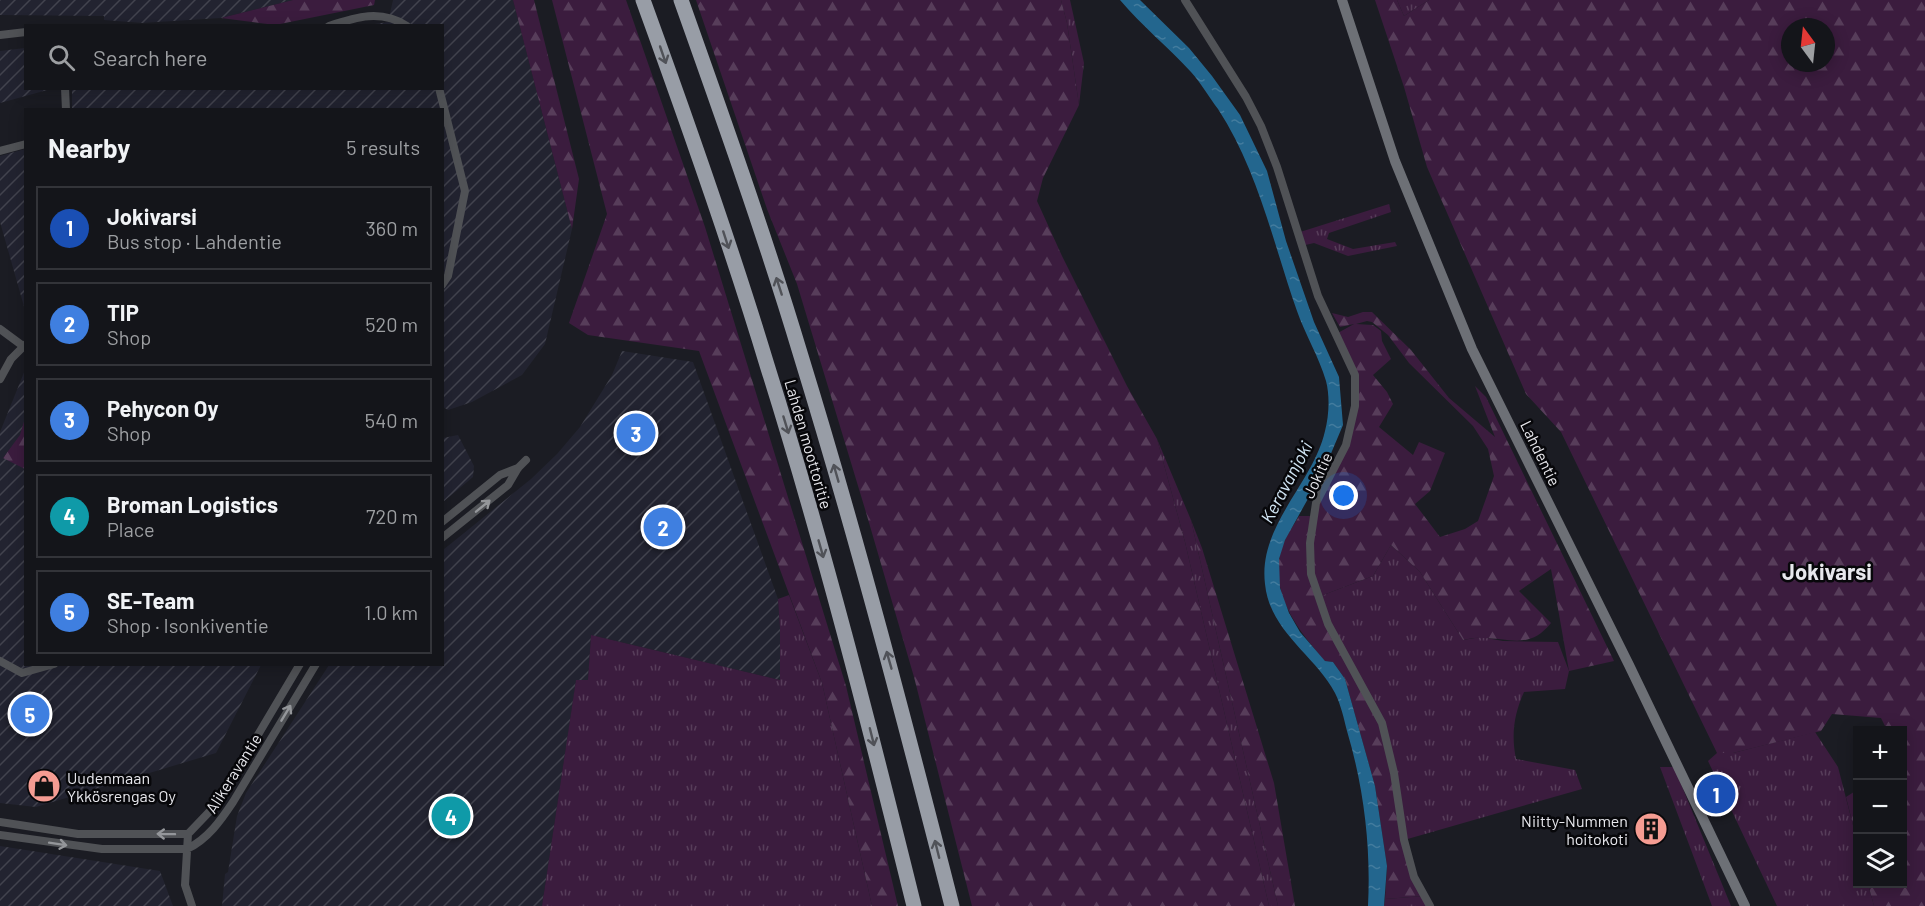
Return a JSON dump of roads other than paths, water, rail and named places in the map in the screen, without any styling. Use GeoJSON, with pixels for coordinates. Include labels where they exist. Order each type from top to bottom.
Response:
{"type":"FeatureCollection","features":[{"type":"Feature","properties":{"kind":"highway","name":"Lahden moottoritie"},"geometry":{"type":"LineString","coordinates":[[644,0],[721,222],[767,364],[858,681],[914,906]]}},
{"type":"Feature","properties":{"kind":"highway","name":"Lahden moottoritie"},"geometry":{"type":"LineString","coordinates":[[681,0],[755,212],[804,365],[894,677],[952,906]]}},
{"type":"Feature","properties":{"kind":"main road","name":"Lahdentie"},"geometry":{"type":"LineString","coordinates":[[1342,0],[1395,161],[1472,349],[1650,707],[1745,906]]}},
{"type":"Feature","properties":{"kind":"street","name":"Jokitie"},"geometry":{"type":"LineString","coordinates":[[1185,0],[1246,97],[1260,126],[1277,167],[1318,296],[1355,375],[1356,406],[1346,445],[1316,503],[1310,543],[1311,574],[1328,624],[1382,723],[1394,773],[1404,840],[1413,877],[1430,906]]}},
{"type":"Feature","properties":{"kind":"street"},"geometry":{"type":"LineString","coordinates":[[336,24],[376,15],[398,20],[404,24]]}},
{"type":"Feature","properties":{"kind":"street"},"geometry":{"type":"LineString","coordinates":[[0,35],[24,32]]}},
{"type":"Feature","properties":{"kind":"street"},"geometry":{"type":"LineString","coordinates":[[65,90],[66,108]]}},
{"type":"Feature","properties":{"kind":"street"},"geometry":{"type":"LineString","coordinates":[[440,90],[465,191],[448,276],[444,282]]}},
{"type":"Feature","properties":{"kind":"street"},"geometry":{"type":"LineString","coordinates":[[0,151],[24,145]]}},
{"type":"Feature","properties":{"kind":"street"},"geometry":{"type":"LineString","coordinates":[[0,329],[24,345],[11,359],[0,379]]}},
{"type":"Feature","properties":{"kind":"street"},"geometry":{"type":"LineString","coordinates":[[444,536],[508,485],[518,468],[526,460]]}},
{"type":"Feature","properties":{"kind":"street"},"geometry":{"type":"LineString","coordinates":[[444,520],[500,475],[518,468]]}},
{"type":"Feature","properties":{"kind":"street"},"geometry":{"type":"LineString","coordinates":[[0,661],[22,673],[47,666]]}},
{"type":"Feature","properties":{"kind":"street","name":"Alikeravantie"},"geometry":{"type":"LineString","coordinates":[[188,834],[210,811],[227,787],[299,666]]}},
{"type":"Feature","properties":{"kind":"street","name":"Alikeravantie"},"geometry":{"type":"LineString","coordinates":[[188,849],[199,843],[220,820],[315,666]]}},
{"type":"Feature","properties":{"kind":"street"},"geometry":{"type":"LineString","coordinates":[[0,822],[78,834],[188,834],[185,885],[192,906]]}},
{"type":"Feature","properties":{"kind":"street"},"geometry":{"type":"LineString","coordinates":[[0,835],[93,848],[188,849]]}},
{"type":"Feature","properties":{"kind":"water"},"geometry":{"type":"Polygon","coordinates":[[[1120,0],[1140,0],[1189,48],[1240,115],[1267,171],[1286,241],[1314,322],[1339,377],[1343,425],[1324,470],[1285,540],[1279,559],[1280,588],[1289,613],[1300,632],[1325,661],[1333,662],[1345,679],[1375,786],[1387,866],[1384,906],[1368,906],[1367,840],[1362,796],[1339,702],[1326,679],[1275,616],[1265,584],[1265,563],[1270,543],[1288,505],[1310,469],[1325,431],[1328,406],[1326,381],[1297,311],[1264,207],[1232,132],[1195,76],[1120,0]]]}},
{"type":"Feature","properties":{"kind":"place","name":"Pehycon Oy"},"geometry":{"type":"Point","coordinates":[636,433]}},
{"type":"Feature","properties":{"kind":"place","name":"TIP"},"geometry":{"type":"Point","coordinates":[663,527]}},
{"type":"Feature","properties":{"kind":"place","name":"SE-Team"},"geometry":{"type":"Point","coordinates":[30,714]}},
{"type":"Feature","properties":{"kind":"place","name":"Uudenmaan Ykkösrengas Oy"},"geometry":{"type":"Point","coordinates":[44,786]}},
{"type":"Feature","properties":{"kind":"place","name":"Jokivarsi"},"geometry":{"type":"Point","coordinates":[1716,794]}},
{"type":"Feature","properties":{"kind":"place","name":"Broman Logistics"},"geometry":{"type":"Point","coordinates":[451,816]}},
{"type":"Feature","properties":{"kind":"place","name":"Niitty-Nummen hoitokoti"},"geometry":{"type":"Point","coordinates":[1651,829]}},
{"type":"Feature","properties":{"kind":"district","name":"Jokivarsi"},"geometry":{"type":"Point","coordinates":[1827,571]}},
{"type":"Feature","properties":{"kind":"water label","name":"Keravanjoki"},"geometry":{"type":"Point","coordinates":[1286,482]}}]}
